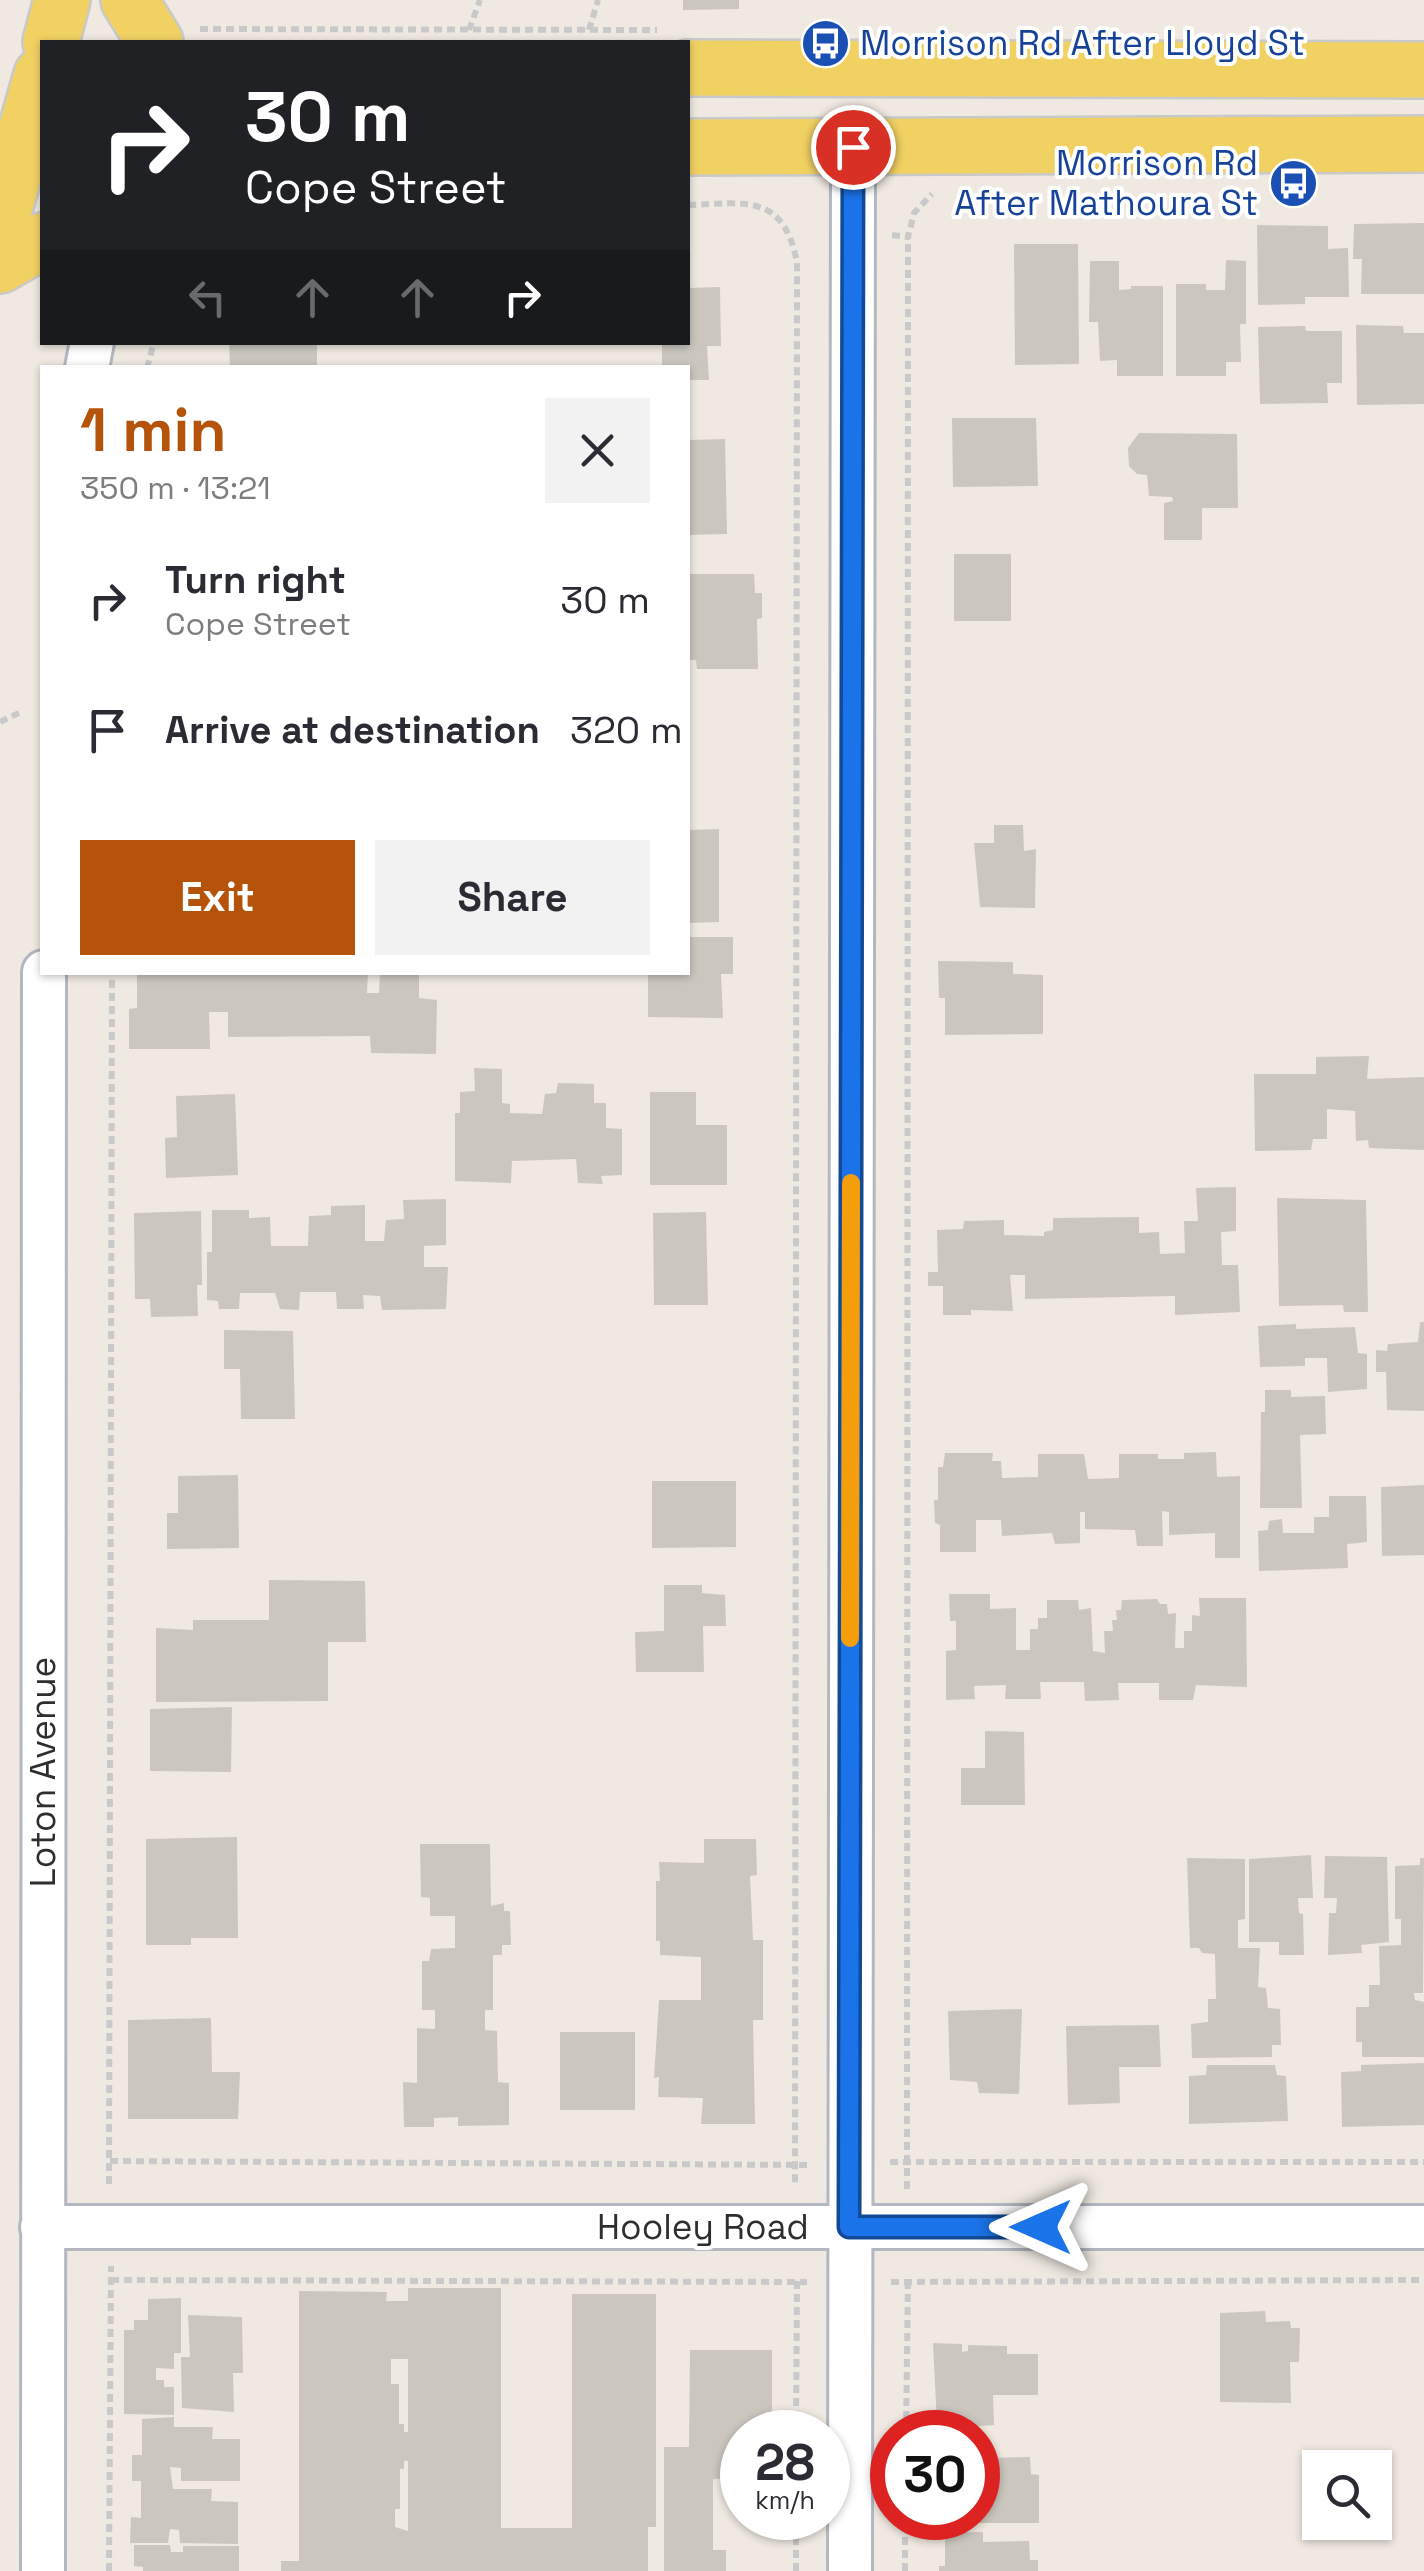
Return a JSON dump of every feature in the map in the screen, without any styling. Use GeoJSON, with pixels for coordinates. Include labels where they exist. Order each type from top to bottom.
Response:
{"type":"FeatureCollection","features":[{"type":"Feature","properties":{"kind":"main road"},"geometry":{"type":"LineString","coordinates":[[52,40],[62,0]]}},
{"type":"Feature","properties":{"kind":"main road"},"geometry":{"type":"LineString","coordinates":[[129,0],[153,40]]}},
{"type":"Feature","properties":{"kind":"main road"},"geometry":{"type":"LineString","coordinates":[[0,66],[40,66]]}},
{"type":"Feature","properties":{"kind":"main road"},"geometry":{"type":"LineString","coordinates":[[690,68],[1424,70]]}},
{"type":"Feature","properties":{"kind":"main road"},"geometry":{"type":"LineString","coordinates":[[0,223],[40,82]]}},
{"type":"Feature","properties":{"kind":"main road"},"geometry":{"type":"LineString","coordinates":[[690,147],[1424,144]]}},
{"type":"Feature","properties":{"kind":"main road"},"geometry":{"type":"LineString","coordinates":[[0,265],[40,242]]}},
{"type":"Feature","properties":{"kind":"street"},"geometry":{"type":"LineString","coordinates":[[850,2571],[853,147]]}},
{"type":"Feature","properties":{"kind":"street","name":"Loton Avenue"},"geometry":{"type":"LineString","coordinates":[[43,2571],[44,975]]}},
{"type":"Feature","properties":{"kind":"street","name":"Hooley Road"},"geometry":{"type":"LineString","coordinates":[[42,2227],[1424,2227]]}},
{"type":"Feature","properties":{"kind":"path"},"geometry":{"type":"LineString","coordinates":[[470,30],[480,0]]}},
{"type":"Feature","properties":{"kind":"path"},"geometry":{"type":"LineString","coordinates":[[589,30],[598,0]]}},
{"type":"Feature","properties":{"kind":"path"},"geometry":{"type":"LineString","coordinates":[[908,2190],[908,236],[914,213],[932,194],[952,194]]}},
{"type":"Feature","properties":{"kind":"path"},"geometry":{"type":"LineString","coordinates":[[690,205],[739,203],[762,208],[780,218],[791,234],[797,262],[796,2190]]}},
{"type":"Feature","properties":{"kind":"path"},"geometry":{"type":"LineString","coordinates":[[886,235],[908,236]]}},
{"type":"Feature","properties":{"kind":"path"},"geometry":{"type":"LineString","coordinates":[[0,722],[20,712]]}},
{"type":"Feature","properties":{"kind":"path"},"geometry":{"type":"LineString","coordinates":[[109,2186],[112,975]]}},
{"type":"Feature","properties":{"kind":"path"},"geometry":{"type":"LineString","coordinates":[[110,2161],[820,2165]]}},
{"type":"Feature","properties":{"kind":"path"},"geometry":{"type":"LineString","coordinates":[[881,2162],[1424,2162]]}},
{"type":"Feature","properties":{"kind":"path"},"geometry":{"type":"LineString","coordinates":[[109,2571],[111,2250]]}},
{"type":"Feature","properties":{"kind":"path"},"geometry":{"type":"LineString","coordinates":[[906,2410],[908,2264]]}},
{"type":"Feature","properties":{"kind":"path"},"geometry":{"type":"LineString","coordinates":[[796,2410],[797,2268]]}},
{"type":"Feature","properties":{"kind":"path"},"geometry":{"type":"LineString","coordinates":[[111,2280],[824,2282]]}},
{"type":"Feature","properties":{"kind":"path"},"geometry":{"type":"LineString","coordinates":[[884,2282],[1424,2280]]}},
{"type":"Feature","properties":{"kind":"path"},"geometry":{"type":"LineString","coordinates":[[796,2540],[796,2571]]}},
{"type":"Feature","properties":{"kind":"path"},"geometry":{"type":"LineString","coordinates":[[905,2540],[905,2571]]}},
{"type":"Feature","properties":{"kind":"building"},"geometry":{"type":"Polygon","coordinates":[[[683,0],[739,0],[739,9],[683,10],[683,0]]]}},
{"type":"Feature","properties":{"kind":"building"},"geometry":{"type":"Polygon","coordinates":[[[1424,223],[1424,294],[1361,294],[1362,259],[1353,259],[1354,224],[1424,223]]]}},
{"type":"Feature","properties":{"kind":"building"},"geometry":{"type":"Polygon","coordinates":[[[1257,225],[1328,226],[1328,249],[1348,248],[1349,297],[1305,297],[1305,304],[1258,305],[1257,225]]]}},
{"type":"Feature","properties":{"kind":"building"},"geometry":{"type":"Polygon","coordinates":[[[1014,244],[1078,244],[1079,364],[1015,365],[1014,244]]]}},
{"type":"Feature","properties":{"kind":"building"},"geometry":{"type":"Polygon","coordinates":[[[1226,260],[1246,261],[1246,324],[1240,324],[1241,362],[1226,362],[1226,376],[1176,376],[1176,284],[1206,284],[1206,290],[1225,290],[1226,260]]]}},
{"type":"Feature","properties":{"kind":"building"},"geometry":{"type":"Polygon","coordinates":[[[1090,261],[1119,261],[1119,290],[1163,286],[1163,376],[1117,376],[1117,360],[1100,361],[1098,322],[1089,322],[1090,261]]]}},
{"type":"Feature","properties":{"kind":"building"},"geometry":{"type":"Polygon","coordinates":[[[720,287],[721,346],[707,346],[709,380],[690,380],[690,365],[662,365],[662,345],[690,345],[690,288],[720,287]]]}},
{"type":"Feature","properties":{"kind":"building"},"geometry":{"type":"Polygon","coordinates":[[[1356,325],[1403,326],[1404,333],[1424,333],[1424,404],[1357,405],[1356,325]]]}},
{"type":"Feature","properties":{"kind":"building"},"geometry":{"type":"Polygon","coordinates":[[[1305,326],[1306,331],[1342,331],[1342,383],[1327,383],[1328,403],[1260,404],[1258,327],[1305,326]]]}},
{"type":"Feature","properties":{"kind":"building"},"geometry":{"type":"Polygon","coordinates":[[[229,345],[317,345],[317,365],[230,365],[229,345]]]}},
{"type":"Feature","properties":{"kind":"building"},"geometry":{"type":"Polygon","coordinates":[[[952,418],[1036,418],[1038,486],[953,487],[952,418]]]}},
{"type":"Feature","properties":{"kind":"building"},"geometry":{"type":"Polygon","coordinates":[[[1139,433],[1237,434],[1238,508],[1202,508],[1202,540],[1164,540],[1164,503],[1173,501],[1172,497],[1149,496],[1147,475],[1137,474],[1129,466],[1128,448],[1139,433]]]}},
{"type":"Feature","properties":{"kind":"building"},"geometry":{"type":"Polygon","coordinates":[[[725,439],[727,534],[690,535],[690,440],[725,439]]]}},
{"type":"Feature","properties":{"kind":"building"},"geometry":{"type":"Polygon","coordinates":[[[954,554],[1011,554],[1011,621],[954,621],[954,554]]]}},
{"type":"Feature","properties":{"kind":"building"},"geometry":{"type":"Polygon","coordinates":[[[690,574],[754,574],[755,593],[762,593],[762,618],[757,619],[758,669],[697,669],[696,660],[690,660],[690,574]]]}},
{"type":"Feature","properties":{"kind":"building"},"geometry":{"type":"Polygon","coordinates":[[[994,825],[1023,825],[1024,851],[1036,849],[1035,908],[980,907],[974,843],[994,843],[994,825]]]}},
{"type":"Feature","properties":{"kind":"building"},"geometry":{"type":"Polygon","coordinates":[[[719,829],[719,922],[690,923],[690,830],[719,829]]]}},
{"type":"Feature","properties":{"kind":"building"},"geometry":{"type":"Polygon","coordinates":[[[690,937],[733,937],[733,974],[721,974],[723,1018],[648,1017],[648,975],[690,975],[690,937]]]}},
{"type":"Feature","properties":{"kind":"building"},"geometry":{"type":"Polygon","coordinates":[[[938,961],[1013,962],[1013,974],[1043,975],[1043,1034],[945,1035],[945,998],[939,998],[938,961]]]}},
{"type":"Feature","properties":{"kind":"building"},"geometry":{"type":"Polygon","coordinates":[[[137,975],[368,975],[367,993],[379,993],[380,975],[419,975],[419,998],[437,1000],[436,1054],[371,1053],[370,1036],[228,1037],[228,1012],[209,1012],[210,1049],[129,1049],[129,1009],[137,1008],[137,975]]]}},
{"type":"Feature","properties":{"kind":"building"},"geometry":{"type":"Polygon","coordinates":[[[1369,1056],[1367,1079],[1424,1077],[1424,1150],[1369,1148],[1368,1140],[1356,1141],[1355,1111],[1327,1109],[1327,1139],[1313,1139],[1311,1150],[1255,1151],[1254,1074],[1316,1074],[1316,1057],[1369,1056]]]}},
{"type":"Feature","properties":{"kind":"building"},"geometry":{"type":"Polygon","coordinates":[[[474,1068],[502,1069],[502,1103],[510,1104],[510,1113],[542,1114],[545,1094],[556,1093],[558,1083],[594,1084],[594,1103],[606,1103],[606,1128],[622,1129],[622,1175],[601,1176],[603,1184],[578,1183],[576,1159],[512,1161],[511,1183],[455,1181],[455,1113],[460,1113],[460,1092],[475,1091],[474,1068]]]}},
{"type":"Feature","properties":{"kind":"building"},"geometry":{"type":"Polygon","coordinates":[[[650,1092],[696,1092],[696,1125],[727,1125],[727,1185],[650,1185],[650,1092]]]}},
{"type":"Feature","properties":{"kind":"building"},"geometry":{"type":"Polygon","coordinates":[[[235,1094],[238,1175],[166,1178],[165,1138],[177,1137],[176,1096],[235,1094]]]}},
{"type":"Feature","properties":{"kind":"building"},"geometry":{"type":"Polygon","coordinates":[[[1236,1187],[1236,1231],[1221,1232],[1222,1265],[1238,1265],[1240,1312],[1175,1315],[1175,1296],[1025,1299],[1025,1275],[1010,1275],[1013,1311],[971,1310],[971,1315],[943,1315],[943,1286],[928,1286],[928,1272],[938,1272],[937,1230],[963,1229],[964,1221],[1004,1220],[1004,1235],[1044,1236],[1044,1232],[1053,1230],[1053,1218],[1139,1217],[1139,1233],[1159,1232],[1160,1254],[1185,1253],[1184,1221],[1198,1221],[1196,1188],[1236,1187]]]}},
{"type":"Feature","properties":{"kind":"building"},"geometry":{"type":"Polygon","coordinates":[[[1277,1198],[1366,1200],[1368,1312],[1344,1312],[1343,1305],[1279,1306],[1277,1198]]]}},
{"type":"Feature","properties":{"kind":"building"},"geometry":{"type":"Polygon","coordinates":[[[446,1199],[446,1245],[424,1246],[424,1267],[448,1267],[446,1309],[382,1310],[380,1296],[363,1295],[364,1309],[337,1309],[336,1292],[300,1292],[299,1310],[280,1309],[275,1293],[240,1293],[239,1309],[219,1309],[218,1301],[207,1300],[212,1210],[249,1210],[249,1218],[270,1217],[271,1246],[308,1246],[309,1216],[331,1215],[331,1206],[365,1205],[365,1241],[384,1241],[386,1220],[404,1219],[403,1200],[446,1199]]]}},
{"type":"Feature","properties":{"kind":"building"},"geometry":{"type":"Polygon","coordinates":[[[201,1211],[202,1285],[197,1285],[198,1316],[151,1317],[150,1299],[135,1299],[134,1213],[201,1211]]]}},
{"type":"Feature","properties":{"kind":"building"},"geometry":{"type":"Polygon","coordinates":[[[706,1212],[708,1305],[654,1305],[653,1213],[706,1212]]]}},
{"type":"Feature","properties":{"kind":"building"},"geometry":{"type":"Polygon","coordinates":[[[1420,1322],[1424,1322],[1424,1411],[1387,1410],[1386,1372],[1376,1372],[1376,1350],[1387,1351],[1388,1344],[1418,1342],[1420,1322]]]}},
{"type":"Feature","properties":{"kind":"building"},"geometry":{"type":"Polygon","coordinates":[[[1296,1324],[1296,1329],[1355,1327],[1358,1353],[1367,1354],[1367,1389],[1328,1392],[1327,1358],[1305,1358],[1305,1366],[1260,1367],[1258,1326],[1296,1324]]]}},
{"type":"Feature","properties":{"kind":"building"},"geometry":{"type":"Polygon","coordinates":[[[224,1330],[293,1331],[295,1419],[241,1419],[240,1369],[224,1369],[224,1330]]]}},
{"type":"Feature","properties":{"kind":"building"},"geometry":{"type":"Polygon","coordinates":[[[1265,1390],[1291,1390],[1291,1397],[1325,1396],[1326,1434],[1300,1435],[1302,1508],[1260,1508],[1261,1412],[1265,1412],[1265,1390]]]}},
{"type":"Feature","properties":{"kind":"building"},"geometry":{"type":"Polygon","coordinates":[[[1216,1452],[1217,1477],[1240,1476],[1240,1558],[1215,1558],[1215,1533],[1169,1535],[1169,1512],[1162,1511],[1163,1546],[1137,1546],[1135,1530],[1085,1529],[1085,1512],[1080,1512],[1080,1543],[1055,1544],[1052,1533],[1002,1536],[1001,1520],[976,1520],[976,1552],[940,1552],[940,1525],[935,1523],[934,1500],[938,1500],[938,1467],[943,1467],[945,1453],[993,1453],[992,1461],[1001,1461],[1002,1478],[1038,1477],[1038,1454],[1084,1454],[1088,1479],[1119,1478],[1119,1454],[1184,1459],[1184,1453],[1216,1452]]]}},
{"type":"Feature","properties":{"kind":"building"},"geometry":{"type":"Polygon","coordinates":[[[238,1475],[239,1548],[167,1549],[167,1513],[178,1513],[178,1476],[238,1475]]]}},
{"type":"Feature","properties":{"kind":"building"},"geometry":{"type":"Polygon","coordinates":[[[652,1481],[736,1481],[736,1547],[652,1548],[652,1481]]]}},
{"type":"Feature","properties":{"kind":"building"},"geometry":{"type":"Polygon","coordinates":[[[1424,1485],[1424,1555],[1382,1556],[1381,1487],[1424,1485]]]}},
{"type":"Feature","properties":{"kind":"building"},"geometry":{"type":"Polygon","coordinates":[[[1329,1496],[1366,1496],[1367,1542],[1347,1544],[1348,1568],[1259,1571],[1258,1531],[1268,1530],[1269,1521],[1282,1519],[1283,1533],[1314,1533],[1314,1517],[1329,1517],[1329,1496]]]}},
{"type":"Feature","properties":{"kind":"building"},"geometry":{"type":"Polygon","coordinates":[[[269,1580],[365,1581],[366,1642],[328,1642],[328,1701],[156,1702],[156,1628],[193,1630],[193,1620],[269,1620],[269,1580]]]}},
{"type":"Feature","properties":{"kind":"building"},"geometry":{"type":"Polygon","coordinates":[[[664,1585],[702,1585],[702,1593],[725,1595],[726,1626],[703,1626],[704,1672],[636,1672],[635,1632],[664,1631],[664,1585]]]}},
{"type":"Feature","properties":{"kind":"building"},"geometry":{"type":"Polygon","coordinates":[[[949,1594],[990,1594],[990,1609],[1016,1608],[1016,1650],[1030,1650],[1030,1629],[1038,1629],[1038,1618],[1047,1618],[1047,1600],[1078,1600],[1079,1610],[1091,1608],[1093,1651],[1105,1653],[1104,1631],[1113,1631],[1112,1620],[1117,1620],[1116,1610],[1121,1610],[1122,1600],[1157,1599],[1160,1604],[1167,1604],[1168,1614],[1176,1613],[1175,1648],[1184,1648],[1184,1631],[1192,1631],[1192,1615],[1200,1616],[1199,1598],[1246,1598],[1247,1687],[1196,1685],[1193,1700],[1159,1700],[1159,1683],[1118,1683],[1119,1700],[1085,1701],[1084,1682],[1040,1682],[1041,1699],[1005,1699],[1006,1685],[974,1686],[975,1699],[946,1700],[946,1651],[956,1650],[956,1621],[950,1621],[949,1594]]]}},
{"type":"Feature","properties":{"kind":"building"},"geometry":{"type":"Polygon","coordinates":[[[232,1707],[231,1772],[150,1771],[150,1709],[232,1707]]]}},
{"type":"Feature","properties":{"kind":"building"},"geometry":{"type":"Polygon","coordinates":[[[985,1731],[1024,1732],[1025,1805],[961,1805],[961,1768],[985,1768],[985,1731]]]}},
{"type":"Feature","properties":{"kind":"building"},"geometry":{"type":"Polygon","coordinates":[[[237,1837],[238,1938],[191,1938],[191,1945],[146,1945],[146,1839],[237,1837]]]}},
{"type":"Feature","properties":{"kind":"building"},"geometry":{"type":"Polygon","coordinates":[[[704,1839],[756,1839],[757,1875],[750,1876],[753,1940],[763,1940],[763,2020],[753,2020],[755,2124],[701,2124],[703,2098],[658,2097],[659,2077],[654,2078],[659,2000],[701,2000],[701,1957],[660,1955],[660,1941],[656,1941],[659,1862],[704,1863],[704,1839]]]}},
{"type":"Feature","properties":{"kind":"building"},"geometry":{"type":"Polygon","coordinates":[[[420,1844],[490,1844],[491,1906],[504,1903],[504,1911],[510,1911],[511,1945],[502,1945],[502,1955],[493,1955],[493,2010],[485,2010],[485,2030],[497,2031],[498,2082],[509,2083],[509,2125],[458,2126],[458,2117],[434,2118],[434,2127],[404,2127],[403,2082],[417,2083],[417,2028],[435,2029],[435,2010],[422,2010],[422,1961],[429,1961],[431,1949],[455,1948],[455,1916],[430,1916],[430,1898],[421,1897],[420,1844]]]}},
{"type":"Feature","properties":{"kind":"building"},"geometry":{"type":"Polygon","coordinates":[[[1311,1855],[1313,1898],[1298,1898],[1299,1913],[1303,1914],[1304,1955],[1279,1955],[1279,1942],[1249,1942],[1249,1859],[1311,1855]]]}},
{"type":"Feature","properties":{"kind":"building"},"geometry":{"type":"Polygon","coordinates":[[[1325,1856],[1387,1857],[1389,1942],[1361,1945],[1362,1953],[1328,1955],[1329,1913],[1336,1913],[1337,1898],[1324,1898],[1325,1856]]]}},
{"type":"Feature","properties":{"kind":"building"},"geometry":{"type":"Polygon","coordinates":[[[1187,1858],[1245,1859],[1245,1919],[1238,1920],[1238,1948],[1260,1948],[1258,1987],[1266,1988],[1268,2008],[1280,2009],[1281,2045],[1272,2045],[1272,2057],[1192,2058],[1191,2024],[1208,2022],[1208,1999],[1216,1999],[1215,1954],[1190,1948],[1187,1858]]]}},
{"type":"Feature","properties":{"kind":"building"},"geometry":{"type":"Polygon","coordinates":[[[1420,1858],[1424,1858],[1423,1993],[1414,1993],[1415,2000],[1424,2002],[1424,2057],[1362,2057],[1362,2042],[1356,2042],[1356,2007],[1369,2007],[1369,1985],[1380,1985],[1379,1946],[1401,1945],[1401,1919],[1395,1919],[1395,1866],[1420,1865],[1420,1858]]]}},
{"type":"Feature","properties":{"kind":"building"},"geometry":{"type":"Polygon","coordinates":[[[1022,2009],[1019,2094],[979,2093],[977,2082],[950,2080],[948,2011],[1022,2009]]]}},
{"type":"Feature","properties":{"kind":"building"},"geometry":{"type":"Polygon","coordinates":[[[211,2018],[212,2072],[240,2072],[238,2119],[128,2119],[128,2020],[211,2018]]]}},
{"type":"Feature","properties":{"kind":"building"},"geometry":{"type":"Polygon","coordinates":[[[1159,2025],[1161,2067],[1119,2067],[1120,2103],[1068,2105],[1066,2026],[1159,2025]]]}},
{"type":"Feature","properties":{"kind":"building"},"geometry":{"type":"Polygon","coordinates":[[[560,2032],[635,2032],[635,2110],[560,2110],[560,2032]]]}},
{"type":"Feature","properties":{"kind":"building"},"geometry":{"type":"Polygon","coordinates":[[[1424,2063],[1424,2125],[1342,2127],[1341,2072],[1361,2071],[1361,2065],[1424,2063]]]}},
{"type":"Feature","properties":{"kind":"building"},"geometry":{"type":"Polygon","coordinates":[[[1207,2065],[1275,2065],[1277,2075],[1286,2076],[1288,2121],[1189,2124],[1189,2076],[1206,2075],[1207,2065]]]}},
{"type":"Feature","properties":{"kind":"building"},"geometry":{"type":"Polygon","coordinates":[[[408,2288],[501,2288],[501,2528],[572,2528],[572,2294],[656,2294],[656,2527],[648,2527],[648,2571],[281,2571],[281,2561],[299,2561],[299,2291],[387,2292],[386,2301],[408,2301],[408,2288]],[[391,2359],[391,2384],[399,2384],[399,2424],[404,2424],[404,2432],[408,2432],[408,2359],[391,2359]],[[404,2461],[395,2527],[408,2531],[408,2461],[404,2461]]]}},
{"type":"Feature","properties":{"kind":"building"},"geometry":{"type":"Polygon","coordinates":[[[181,2298],[181,2353],[174,2353],[174,2369],[156,2368],[156,2380],[164,2380],[164,2387],[174,2387],[174,2415],[124,2414],[124,2330],[134,2330],[134,2320],[148,2320],[148,2299],[181,2298]]]}},
{"type":"Feature","properties":{"kind":"building"},"geometry":{"type":"Polygon","coordinates":[[[1265,2311],[1266,2322],[1290,2321],[1291,2328],[1300,2328],[1299,2362],[1290,2362],[1291,2403],[1220,2402],[1220,2313],[1265,2311]]]}},
{"type":"Feature","properties":{"kind":"building"},"geometry":{"type":"Polygon","coordinates":[[[188,2315],[242,2317],[243,2373],[233,2373],[234,2412],[182,2408],[181,2357],[190,2357],[188,2315]]]}},
{"type":"Feature","properties":{"kind":"building"},"geometry":{"type":"Polygon","coordinates":[[[933,2343],[962,2344],[962,2352],[968,2351],[968,2345],[1007,2346],[1007,2354],[1038,2354],[1038,2395],[993,2395],[994,2410],[936,2410],[933,2343]]]}},
{"type":"Feature","properties":{"kind":"building"},"geometry":{"type":"Polygon","coordinates":[[[690,2350],[772,2350],[772,2410],[720,2410],[720,2479],[713,2479],[713,2550],[726,2550],[726,2571],[664,2571],[664,2447],[689,2447],[690,2350]]]}},
{"type":"Feature","properties":{"kind":"building"},"geometry":{"type":"Polygon","coordinates":[[[174,2417],[174,2427],[213,2427],[212,2439],[240,2439],[240,2481],[181,2481],[181,2468],[170,2467],[173,2489],[212,2489],[211,2501],[238,2502],[238,2544],[180,2543],[179,2530],[170,2529],[168,2543],[130,2543],[131,2517],[141,2518],[141,2481],[132,2481],[132,2455],[142,2455],[142,2419],[174,2417]]]}},
{"type":"Feature","properties":{"kind":"building"},"geometry":{"type":"Polygon","coordinates":[[[1030,2457],[1031,2474],[1039,2475],[1039,2523],[1000,2523],[1000,2458],[1030,2457]]]}},
{"type":"Feature","properties":{"kind":"building"},"geometry":{"type":"Polygon","coordinates":[[[945,2540],[1029,2541],[1030,2560],[1038,2560],[1038,2571],[939,2571],[939,2566],[945,2566],[945,2540]]]}},
{"type":"Feature","properties":{"kind":"building"},"geometry":{"type":"Polygon","coordinates":[[[134,2545],[170,2545],[171,2552],[183,2552],[183,2546],[239,2546],[239,2571],[143,2571],[143,2567],[134,2566],[134,2545]]]}},
{"type":"Feature","properties":{"kind":"slow traffic"},"geometry":{"type":"LineString","coordinates":[[850,1638],[851,1183]]}},
{"type":"Feature","properties":{"kind":"place","name":"Morrison Rd After Lloyd St"},"geometry":{"type":"Point","coordinates":[825,43]}},
{"type":"Feature","properties":{"kind":"place","name":"Morrison Rd After Mathoura St"},"geometry":{"type":"Point","coordinates":[1293,183]}},
{"type":"Feature","properties":{"kind":"route"},"geometry":{"type":"LineString","coordinates":[[853,147],[849,2227],[1041,2227]]}}]}
